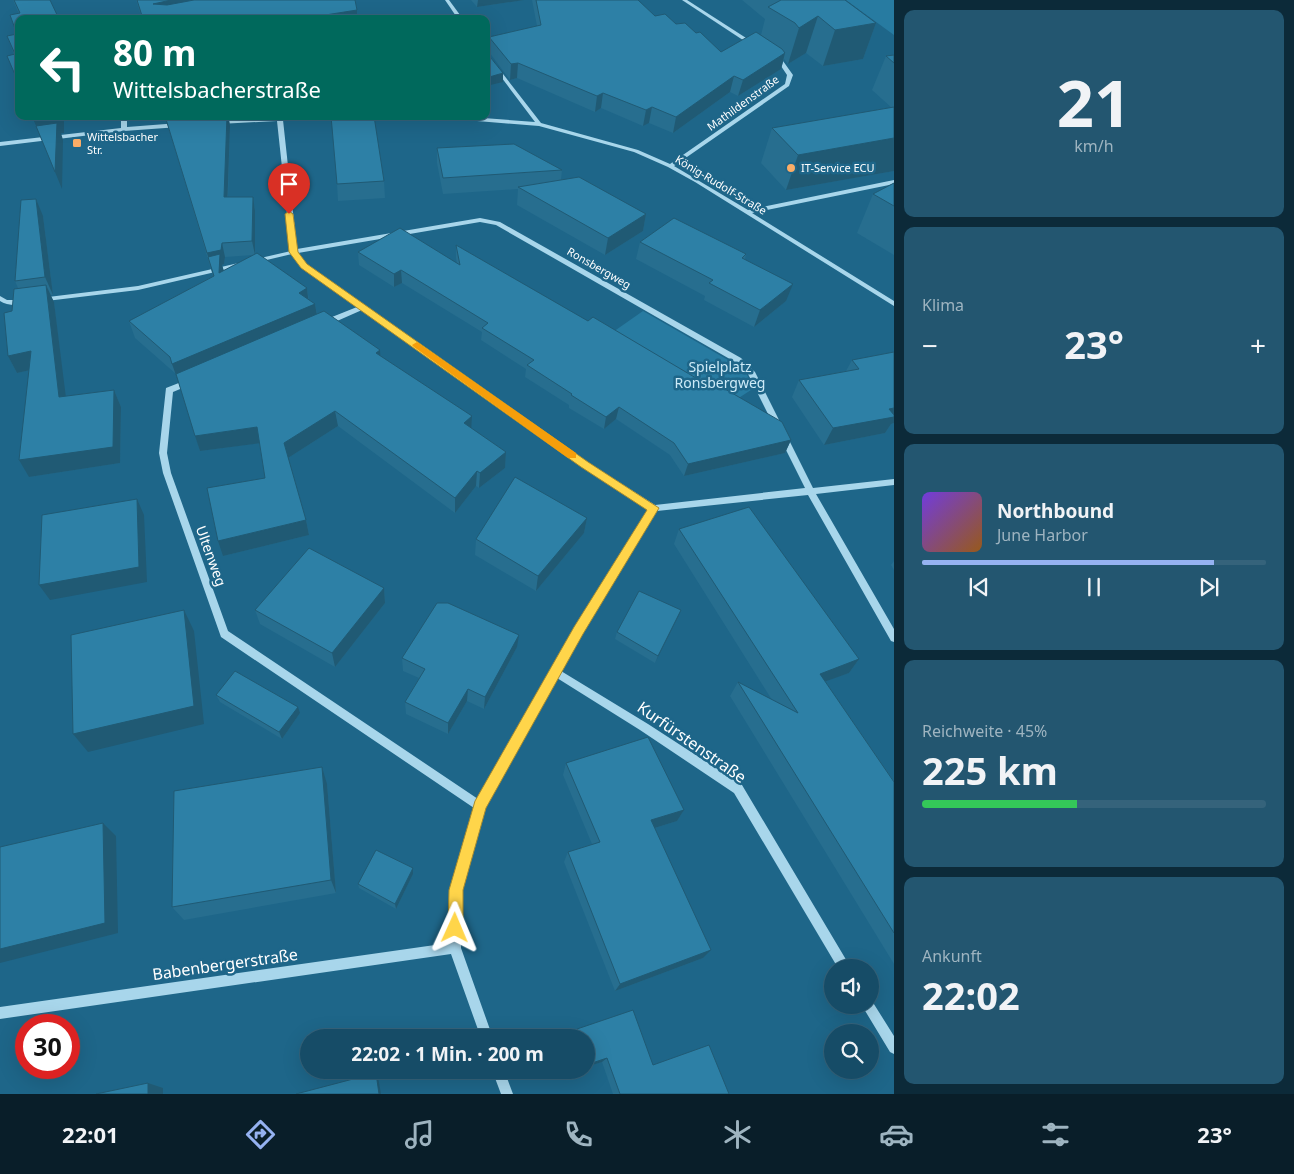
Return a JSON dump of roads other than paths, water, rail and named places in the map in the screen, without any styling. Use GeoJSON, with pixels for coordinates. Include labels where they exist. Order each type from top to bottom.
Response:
{"type":"FeatureCollection","features":[{"type":"Feature","properties":{"kind":"street"},"geometry":{"type":"LineString","coordinates":[[447,0],[458,15]]}},
{"type":"Feature","properties":{"kind":"street"},"geometry":{"type":"LineString","coordinates":[[684,0],[758,48]]}},
{"type":"Feature","properties":{"kind":"street","name":"Mathildenstraße"},"geometry":{"type":"LineString","coordinates":[[670,166],[787,85],[790,75],[781,62],[766,52]]}},
{"type":"Feature","properties":{"kind":"street"},"geometry":{"type":"LineString","coordinates":[[490,58],[539,124]]}},
{"type":"Feature","properties":{"kind":"street"},"geometry":{"type":"LineString","coordinates":[[124,120],[124,129]]}},
{"type":"Feature","properties":{"kind":"street"},"geometry":{"type":"LineString","coordinates":[[213,123],[253,120]]}},
{"type":"Feature","properties":{"kind":"street"},"geometry":{"type":"LineString","coordinates":[[280,120],[294,252],[304,266],[584,464],[654,508],[894,482]]}},
{"type":"Feature","properties":{"kind":"street","name":"König-Rudolf-Straße"},"geometry":{"type":"LineString","coordinates":[[485,120],[539,124],[636,151],[670,166],[894,304]]}},
{"type":"Feature","properties":{"kind":"street"},"geometry":{"type":"LineString","coordinates":[[0,144],[124,129],[183,125]]}},
{"type":"Feature","properties":{"kind":"street"},"geometry":{"type":"LineString","coordinates":[[746,212],[894,182]]}},
{"type":"Feature","properties":{"kind":"street","name":"Ronsbergweg"},"geometry":{"type":"LineString","coordinates":[[0,298],[6,302],[26,302],[138,288],[294,252],[480,220],[498,223],[738,360],[751,372],[811,492]]}},
{"type":"Feature","properties":{"kind":"street"},"geometry":{"type":"LineString","coordinates":[[319,326],[363,307]]}},
{"type":"Feature","properties":{"kind":"street","name":"Ultenweg"},"geometry":{"type":"LineString","coordinates":[[196,379],[169,390],[163,453],[167,473],[224,634],[480,806]]}},
{"type":"Feature","properties":{"kind":"street"},"geometry":{"type":"LineString","coordinates":[[811,492],[894,638]]}},
{"type":"Feature","properties":{"kind":"street"},"geometry":{"type":"LineString","coordinates":[[484,1029],[455,948],[456,890],[480,806],[555,672],[654,508]]}},
{"type":"Feature","properties":{"kind":"street","name":"Kurfürstenstraße"},"geometry":{"type":"LineString","coordinates":[[555,672],[644,727],[738,789],[840,959]]}},
{"type":"Feature","properties":{"kind":"street","name":"Babenbergerstraße"},"geometry":{"type":"LineString","coordinates":[[0,1013],[455,948]]}},
{"type":"Feature","properties":{"kind":"street"},"geometry":{"type":"LineString","coordinates":[[873,1014],[894,1048]]}},
{"type":"Feature","properties":{"kind":"street"},"geometry":{"type":"LineString","coordinates":[[501,1079],[507,1094]]}},
{"type":"Feature","properties":{"kind":"place","name":"Wittelsbacher Str."},"geometry":{"type":"Point","coordinates":[77,143]}},
{"type":"Feature","properties":{"kind":"place","name":"IT-Service ECU"},"geometry":{"type":"Point","coordinates":[791,168]}},
{"type":"Feature","properties":{"kind":"park label","name":"Spielplatz Ronsbergweg"},"geometry":{"type":"Point","coordinates":[720,376]}}]}
